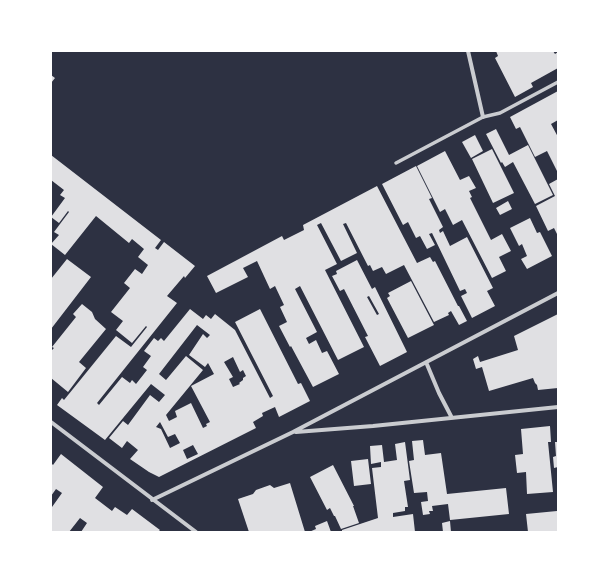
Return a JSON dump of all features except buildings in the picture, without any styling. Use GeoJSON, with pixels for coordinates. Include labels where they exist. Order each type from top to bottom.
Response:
{"type":"FeatureCollection","features":[{"type":"Feature","properties":{"kind":"street"},"geometry":{"type":"LineString","coordinates":[[468,51],[483,117]]}},
{"type":"Feature","properties":{"kind":"street"},"geometry":{"type":"LineString","coordinates":[[396,163],[483,117],[500,113],[558,82]]}},
{"type":"Feature","properties":{"kind":"street"},"geometry":{"type":"LineString","coordinates":[[152,500],[293,432],[558,293]]}},
{"type":"Feature","properties":{"kind":"street"},"geometry":{"type":"LineString","coordinates":[[426,362],[439,393],[452,418]]}},
{"type":"Feature","properties":{"kind":"street"},"geometry":{"type":"LineString","coordinates":[[293,432],[558,407]]}},
{"type":"Feature","properties":{"kind":"street"},"geometry":{"type":"LineString","coordinates":[[51,422],[196,532]]}}]}
